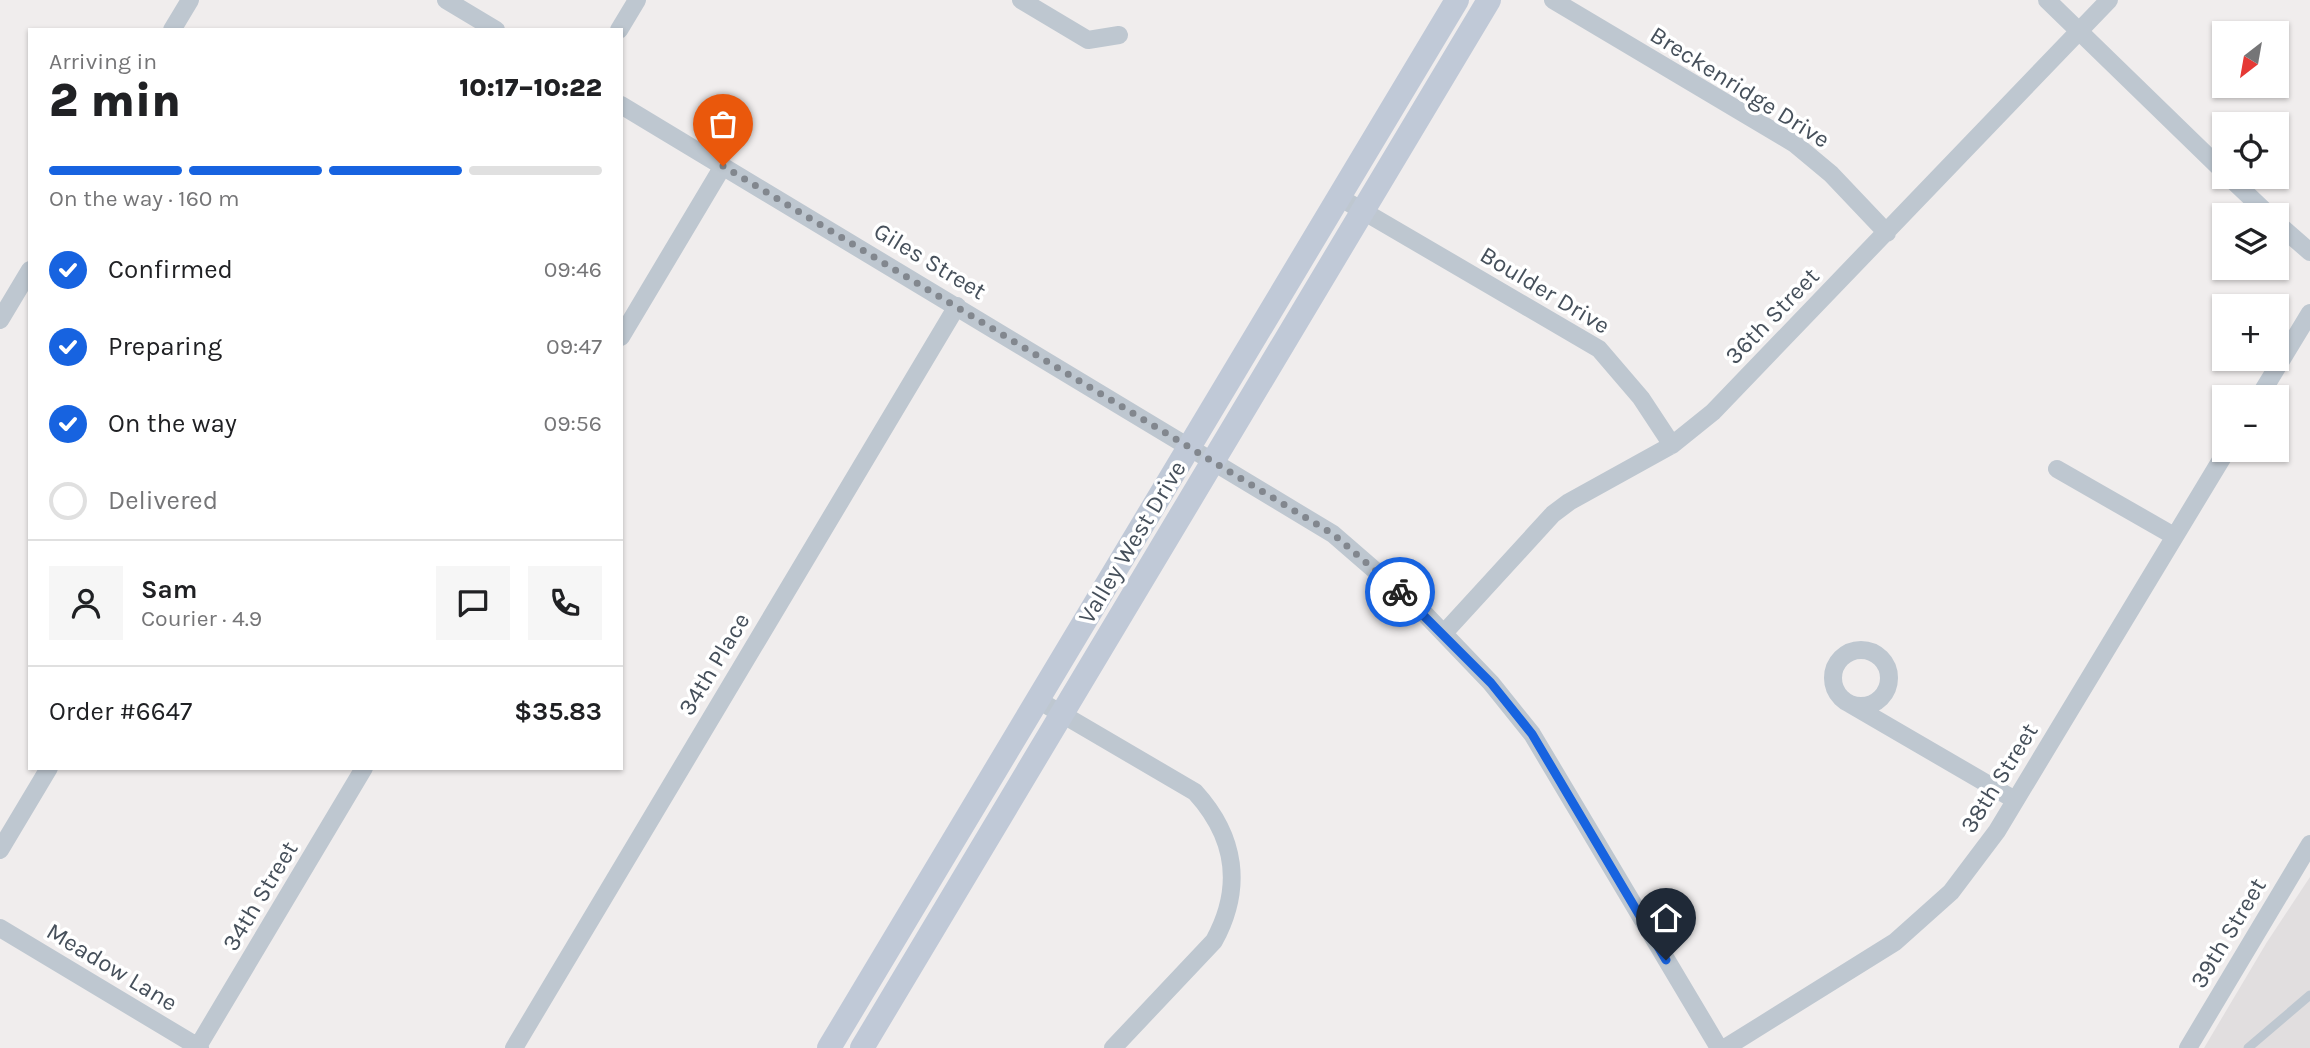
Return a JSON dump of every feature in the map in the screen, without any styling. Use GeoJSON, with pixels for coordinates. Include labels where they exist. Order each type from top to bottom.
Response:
{"type":"FeatureCollection","features":[{"type":"Feature","properties":{"kind":"main road","name":"Valley West Drive"},"geometry":{"type":"LineString","coordinates":[[829,1048],[1457,0]]}},
{"type":"Feature","properties":{"kind":"main road","name":"Valley West Drive"},"geometry":{"type":"LineString","coordinates":[[862,1048],[1489,0]]}},
{"type":"Feature","properties":{"kind":"street"},"geometry":{"type":"LineString","coordinates":[[173,28],[190,0]]}},
{"type":"Feature","properties":{"kind":"street"},"geometry":{"type":"LineString","coordinates":[[446,0],[491,28]]}},
{"type":"Feature","properties":{"kind":"street"},"geometry":{"type":"LineString","coordinates":[[620,28],[636,0]]}},
{"type":"Feature","properties":{"kind":"street"},"geometry":{"type":"LineString","coordinates":[[1021,0],[1088,40],[1119,35]]}},
{"type":"Feature","properties":{"kind":"street","name":"Breckenridge Drive"},"geometry":{"type":"LineString","coordinates":[[1553,0],[1794,144],[1830,174],[1887,233]]}},
{"type":"Feature","properties":{"kind":"street"},"geometry":{"type":"LineString","coordinates":[[2047,0],[2212,160]]}},
{"type":"Feature","properties":{"kind":"street","name":"36th Street"},"geometry":{"type":"LineString","coordinates":[[1444,634],[1553,514],[1591,489],[1672,445],[1713,412],[2109,0]]}},
{"type":"Feature","properties":{"kind":"street","name":"Giles Street"},"geometry":{"type":"LineString","coordinates":[[623,106],[1333,534],[1444,634],[1491,683],[1532,734],[1719,1048]]}},
{"type":"Feature","properties":{"kind":"street"},"geometry":{"type":"LineString","coordinates":[[623,334],[723,166]]}},
{"type":"Feature","properties":{"kind":"street"},"geometry":{"type":"LineString","coordinates":[[2242,189],[2256,203]]}},
{"type":"Feature","properties":{"kind":"street","name":"Boulder Drive"},"geometry":{"type":"LineString","coordinates":[[1339,197],[1599,349],[1641,398],[1672,445]]}},
{"type":"Feature","properties":{"kind":"street"},"geometry":{"type":"LineString","coordinates":[[2289,234],[2310,252]]}},
{"type":"Feature","properties":{"kind":"street"},"geometry":{"type":"LineString","coordinates":[[0,320],[28,273]]}},
{"type":"Feature","properties":{"kind":"street","name":"34th Place"},"geometry":{"type":"LineString","coordinates":[[514,1048],[957,306]]}},
{"type":"Feature","properties":{"kind":"street"},"geometry":{"type":"LineString","coordinates":[[2266,385],[2310,313]]}},
{"type":"Feature","properties":{"kind":"street","name":"38th Street"},"geometry":{"type":"LineString","coordinates":[[1725,1048],[1895,942],[1924,918],[1975,863],[2220,462]]}},
{"type":"Feature","properties":{"kind":"street"},"geometry":{"type":"LineString","coordinates":[[2057,469],[2174,536]]}},
{"type":"Feature","properties":{"kind":"street"},"geometry":{"type":"LineString","coordinates":[[1038,700],[1195,792],[1217,820],[1231,852],[1234,875],[1232,898],[1225,921],[1214,941],[1113,1048]]}},
{"type":"Feature","properties":{"kind":"street"},"geometry":{"type":"LineString","coordinates":[[1850,704],[2015,800]]}},
{"type":"Feature","properties":{"kind":"street"},"geometry":{"type":"LineString","coordinates":[[0,850],[48,770]]}},
{"type":"Feature","properties":{"kind":"street","name":"34th Street"},"geometry":{"type":"LineString","coordinates":[[198,1048],[363,770]]}},
{"type":"Feature","properties":{"kind":"street","name":"39th Street"},"geometry":{"type":"LineString","coordinates":[[2188,1048],[2310,844]]}},
{"type":"Feature","properties":{"kind":"street","name":"Meadow Lane"},"geometry":{"type":"LineString","coordinates":[[0,928],[198,1048]]}},
{"type":"Feature","properties":{"kind":"lane"},"geometry":{"type":"LineString","coordinates":[[2248,1048],[2310,995]]}},
{"type":"Feature","properties":{"kind":"shaded area"},"geometry":{"type":"Polygon","coordinates":[[[2310,877],[2310,1048],[2204,1048],[2267,942],[2310,877]]]}},
{"type":"Feature","properties":{"kind":"way so far"},"geometry":{"type":"LineString","coordinates":[[723,166],[1333,534],[1400,592]]}},
{"type":"Feature","properties":{"kind":"route"},"geometry":{"type":"LineString","coordinates":[[1400,592],[1423,612],[1491,683],[1532,734],[1666,960]]}}]}
